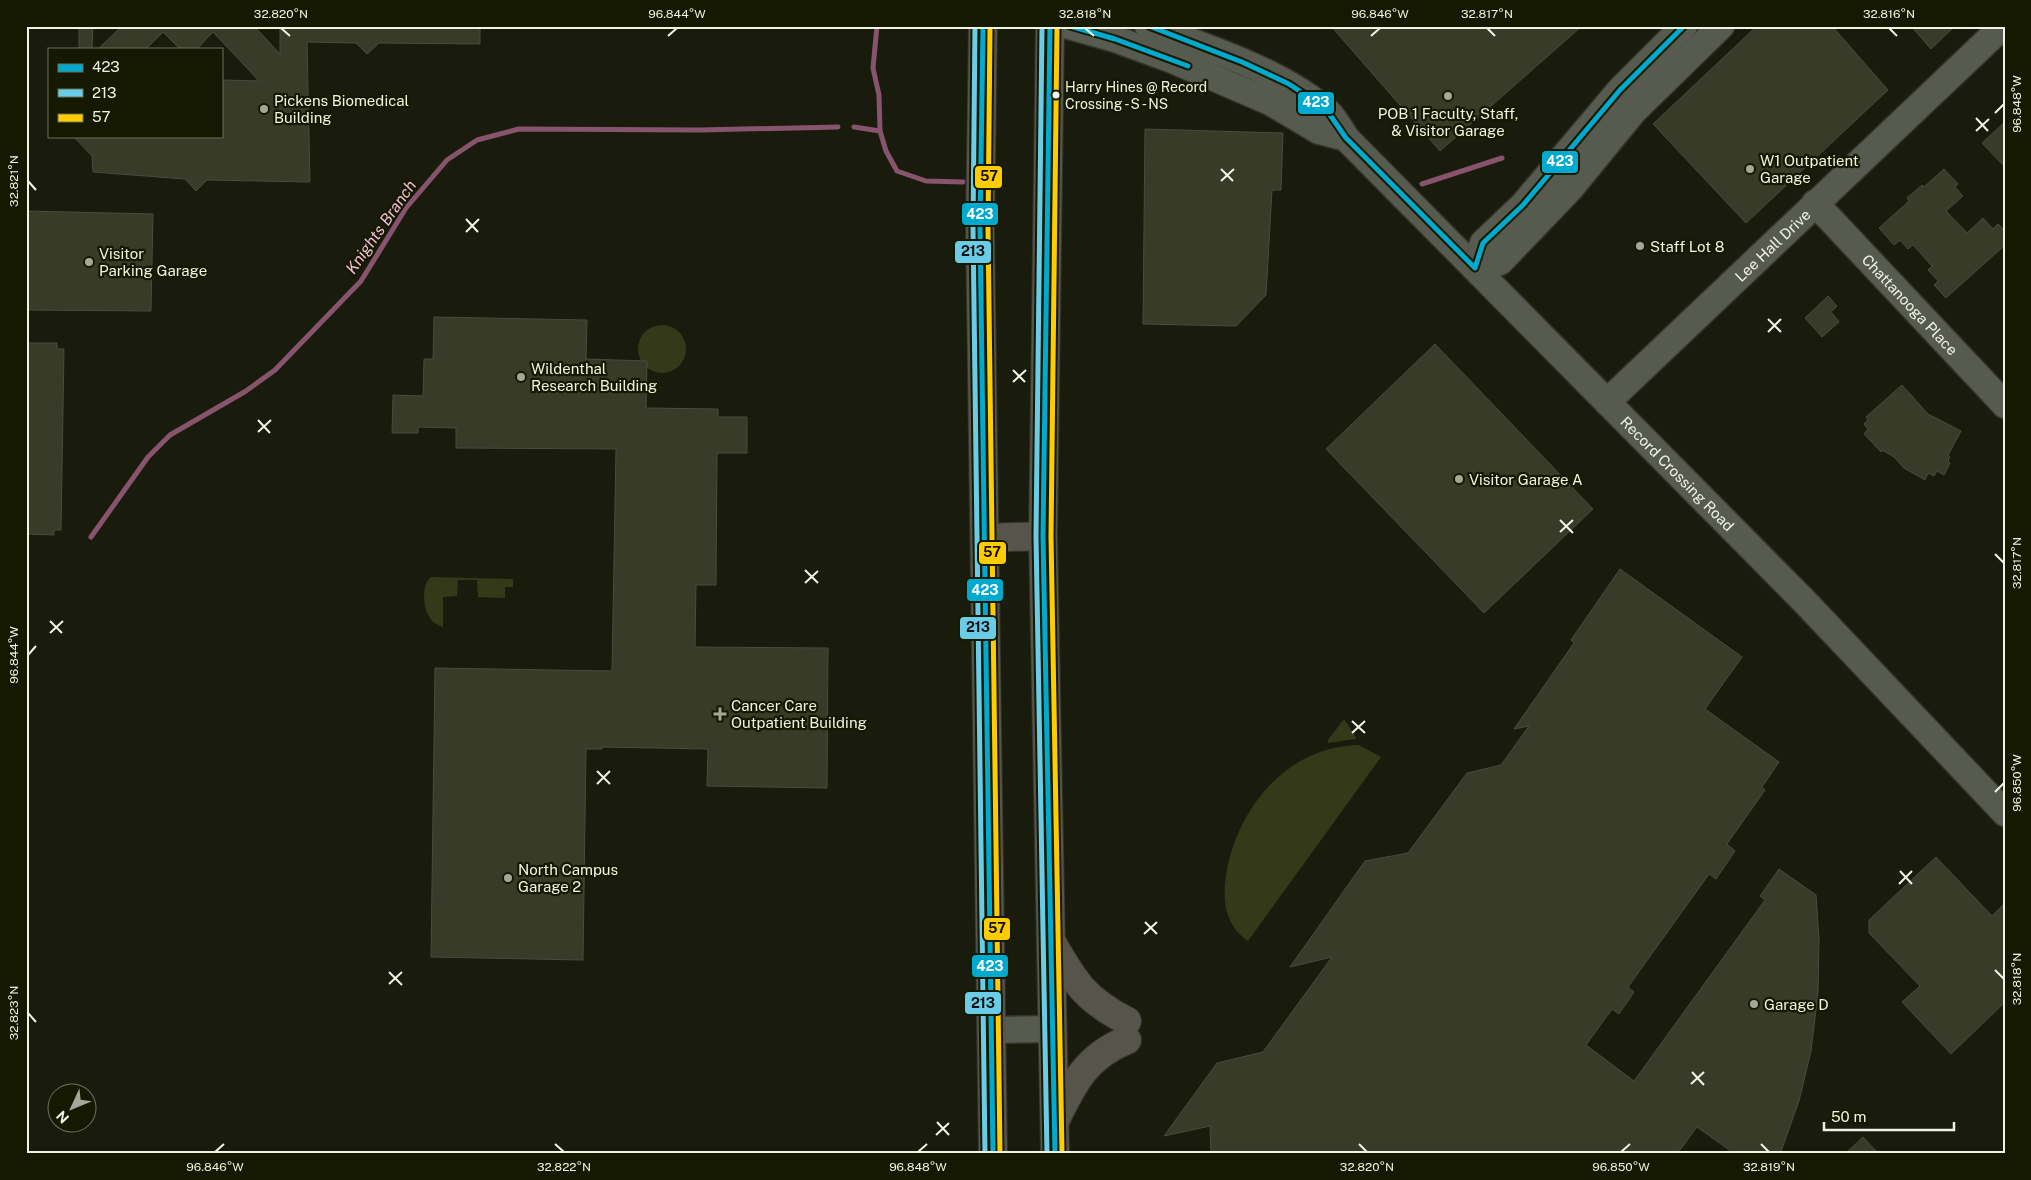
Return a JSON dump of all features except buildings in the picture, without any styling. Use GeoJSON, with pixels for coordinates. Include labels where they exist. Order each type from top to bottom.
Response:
{"type":"FeatureCollection","features":[{"type":"Feature","properties":{"kind":"main road"},"geometry":{"type":"LineString","coordinates":[[983,26],[980,228],[992,973],[993,1154]]}},
{"type":"Feature","properties":{"kind":"main road"},"geometry":{"type":"LineString","coordinates":[[1050,26],[1043,536],[1055,1154]]}},
{"type":"Feature","properties":{"kind":"main road"},"geometry":{"type":"LineString","coordinates":[[985,538],[1043,536]]}},
{"type":"Feature","properties":{"kind":"main road"},"geometry":{"type":"LineString","coordinates":[[1050,938],[1070,973],[1085,994],[1127,1030],[1086,1066],[1073,1084],[1054,1123]]}},
{"type":"Feature","properties":{"kind":"street"},"geometry":{"type":"LineString","coordinates":[[1069,26],[1115,39],[1180,63],[1270,102],[1319,131],[1346,138]]}},
{"type":"Feature","properties":{"kind":"street","name":"Record Crossing Road"},"geometry":{"type":"LineString","coordinates":[[1148,26],[1244,62],[1287,84],[1329,113],[1346,138],[1805,602],[2005,813]]}},
{"type":"Feature","properties":{"kind":"street"},"geometry":{"type":"LineString","coordinates":[[1684,26],[1644,64],[1597,115],[1523,204],[1483,243],[1476,268],[1500,262],[1543,219],[1614,133],[1721,26]]}},
{"type":"Feature","properties":{"kind":"street","name":"Lee Hall Drive"},"geometry":{"type":"LineString","coordinates":[[1606,402],[2003,26]]}},
{"type":"Feature","properties":{"kind":"street"},"geometry":{"type":"LineString","coordinates":[[1644,64],[1662,83]]}},
{"type":"Feature","properties":{"kind":"street","name":"Chattanooga Place"},"geometry":{"type":"LineString","coordinates":[[1815,204],[2005,405]]}},
{"type":"Feature","properties":{"kind":"street"},"geometry":{"type":"LineString","coordinates":[[991,1030],[1052,1029]]}},
{"type":"Feature","properties":{"kind":"green space"},"geometry":{"type":"Polygon","coordinates":[[[657,325],[667,325],[676,329],[682,335],[685,340],[685,358],[676,369],[667,373],[657,373],[648,369],[642,363],[638,354],[638,344],[642,335],[648,329],[657,325]]]}},
{"type":"Feature","properties":{"kind":"green space"},"geometry":{"type":"Polygon","coordinates":[[[431,577],[513,579],[513,587],[505,587],[505,598],[478,597],[477,580],[458,580],[457,596],[443,597],[443,627],[433,621],[426,609],[424,591],[431,577]]]}},
{"type":"Feature","properties":{"kind":"green space"},"geometry":{"type":"Polygon","coordinates":[[[1344,719],[1356,737],[1355,739],[1328,743],[1328,740],[1344,719]]]}},
{"type":"Feature","properties":{"kind":"green space"},"geometry":{"type":"Polygon","coordinates":[[[1359,745],[1381,757],[1248,941],[1230,921],[1225,904],[1225,886],[1232,851],[1241,827],[1253,805],[1269,786],[1288,769],[1309,756],[1333,748],[1359,745]]]}},
{"type":"Feature","properties":{"kind":"waterway"},"geometry":{"type":"LineString","coordinates":[[877,26],[873,68],[879,95],[880,131]]}},
{"type":"Feature","properties":{"kind":"waterway","name":"Knights Branch"},"geometry":{"type":"LineString","coordinates":[[91,537],[148,457],[170,435],[246,391],[275,370],[361,281],[406,208],[447,160],[477,140],[519,129],[699,130],[838,127]]}},
{"type":"Feature","properties":{"kind":"waterway","name":"Knights Branch"},"geometry":{"type":"LineString","coordinates":[[854,127],[880,131],[886,151],[897,171],[926,181],[963,182]]}},
{"type":"Feature","properties":{"kind":"waterway","name":"Knights Branch"},"geometry":{"type":"LineString","coordinates":[[1422,184],[1502,158]]}},
{"type":"Feature","properties":{"kind":"transit line","name":"213"},"geometry":{"type":"LineString","coordinates":[[975,26],[973,228],[985,1154]]}},
{"type":"Feature","properties":{"kind":"transit line","name":"423"},"geometry":{"type":"LineString","coordinates":[[983,26],[980,228],[993,1154]]}},
{"type":"Feature","properties":{"kind":"transit line","name":"57"},"geometry":{"type":"LineString","coordinates":[[990,26],[988,228],[1000,1154]]}},
{"type":"Feature","properties":{"kind":"transit line","name":"213"},"geometry":{"type":"LineString","coordinates":[[1042,26],[1036,536],[1047,1154]]}},
{"type":"Feature","properties":{"kind":"transit line","name":"423"},"geometry":{"type":"LineString","coordinates":[[1050,26],[1043,536],[1055,1154]]}},
{"type":"Feature","properties":{"kind":"transit line","name":"57"},"geometry":{"type":"LineString","coordinates":[[1057,26],[1051,536],[1062,1154]]}},
{"type":"Feature","properties":{"kind":"transit line","name":"423"},"geometry":{"type":"LineString","coordinates":[[1070,26],[1115,39],[1188,66]]}},
{"type":"Feature","properties":{"kind":"transit line","name":"423"},"geometry":{"type":"LineString","coordinates":[[1149,26],[1242,62],[1289,84],[1310,98],[1328,112],[1346,138],[1475,268],[1483,243],[1523,205],[1620,90],[1684,26]]}},
{"type":"Feature","properties":{"kind":"place","name":"Harry Hines @ Record Crossing - S - NS"},"geometry":{"type":"Point","coordinates":[1056,95]}},
{"type":"Feature","properties":{"kind":"place","name":"POB 1 Faculty, Staff, & Visitor Garage"},"geometry":{"type":"Point","coordinates":[1448,96]}},
{"type":"Feature","properties":{"kind":"place","name":"Pickens Biomedical Building"},"geometry":{"type":"Point","coordinates":[264,109]}},
{"type":"Feature","properties":{"kind":"place","name":"W1 Outpatient Garage"},"geometry":{"type":"Point","coordinates":[1750,169]}},
{"type":"Feature","properties":{"kind":"place","name":"Staff Lot 8"},"geometry":{"type":"Point","coordinates":[1640,246]}},
{"type":"Feature","properties":{"kind":"place","name":"Visitor Parking Garage"},"geometry":{"type":"Point","coordinates":[89,262]}},
{"type":"Feature","properties":{"kind":"place","name":"Wildenthal Research Building"},"geometry":{"type":"Point","coordinates":[521,377]}},
{"type":"Feature","properties":{"kind":"place","name":"Visitor Garage A"},"geometry":{"type":"Point","coordinates":[1459,479]}},
{"type":"Feature","properties":{"kind":"place","name":"Cancer Care Outpatient Building"},"geometry":{"type":"Point","coordinates":[720,714]}},
{"type":"Feature","properties":{"kind":"place","name":"North Campus Garage 2"},"geometry":{"type":"Point","coordinates":[508,878]}},
{"type":"Feature","properties":{"kind":"place","name":"Garage D"},"geometry":{"type":"Point","coordinates":[1754,1004]}}]}
